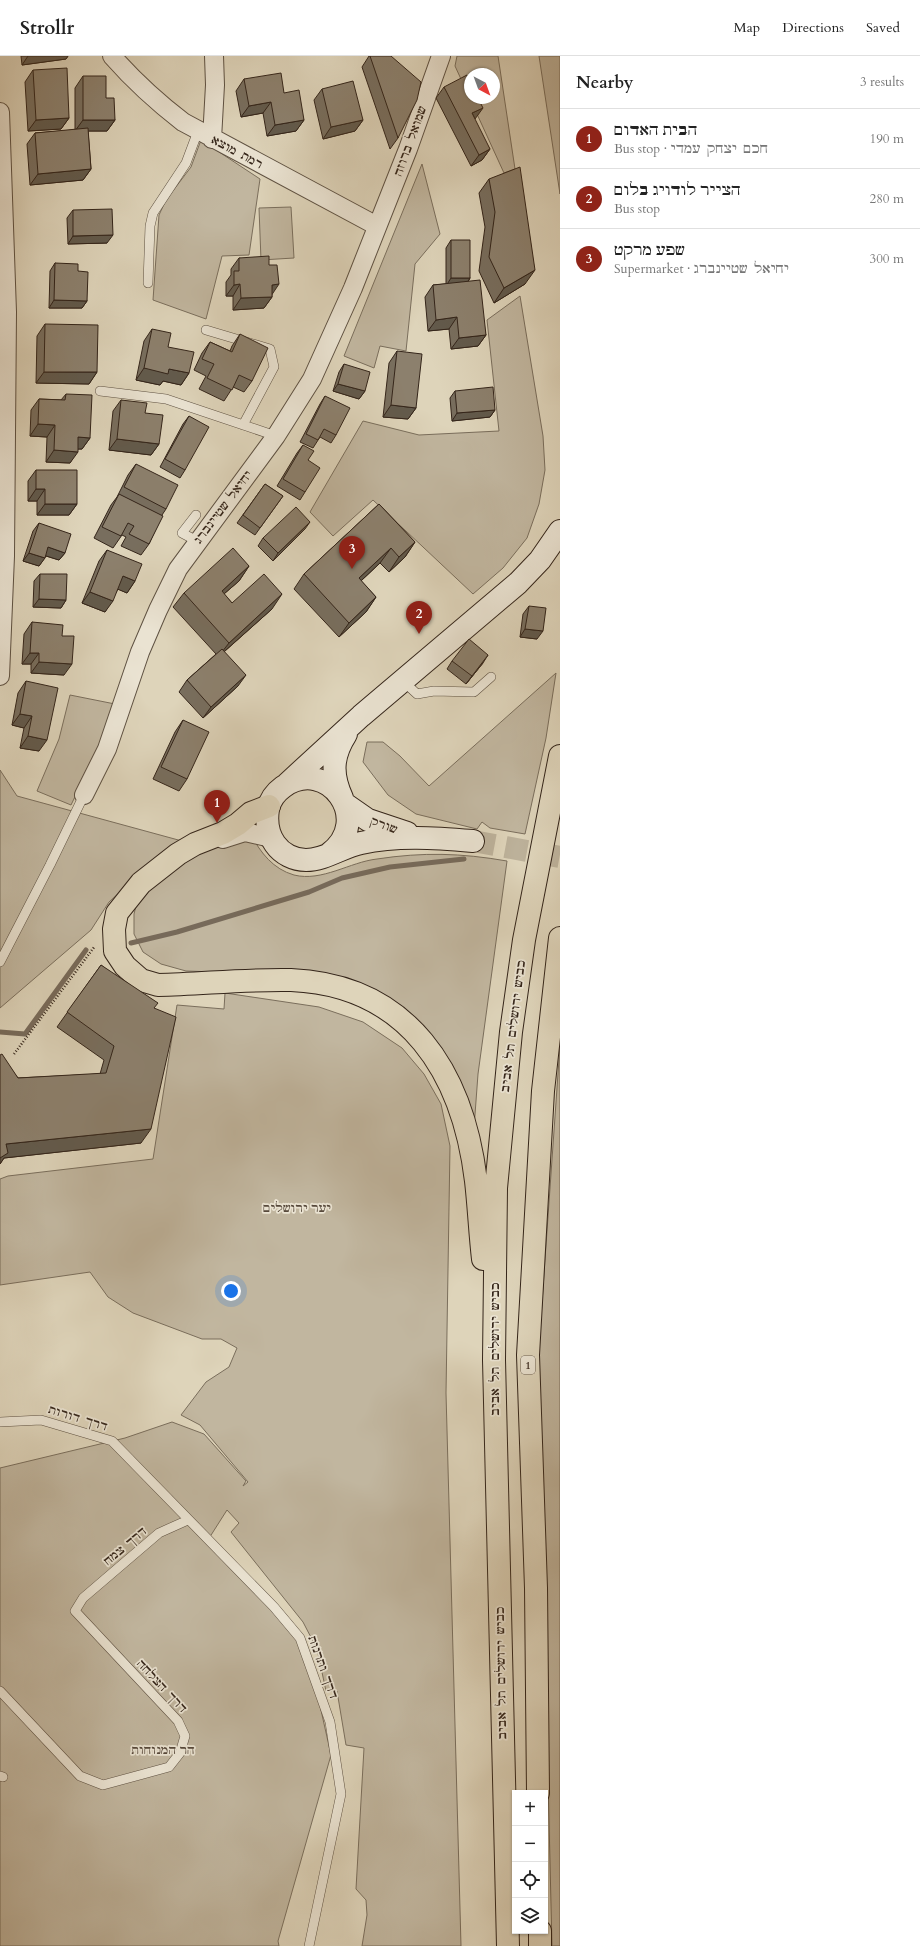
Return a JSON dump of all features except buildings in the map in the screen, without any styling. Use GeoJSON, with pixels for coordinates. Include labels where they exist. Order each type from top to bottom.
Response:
{"type":"FeatureCollection","features":[{"type":"Feature","properties":{"kind":"highway","name":"כביש ירושלים תל אביב"},"geometry":{"type":"LineString","coordinates":[[508,1946],[494,1360],[496,1188],[511,1032],[524,940],[560,756]]}},
{"type":"Feature","properties":{"kind":"highway"},"geometry":{"type":"LineString","coordinates":[[269,806],[251,814],[224,833],[195,844],[178,854],[142,883],[117,913],[114,929],[115,951],[125,966],[141,980],[158,985],[291,980],[324,984],[355,992],[380,1003],[404,1020],[425,1044],[441,1066],[453,1094],[466,1133],[476,1180],[494,1360]]}},
{"type":"Feature","properties":{"kind":"highway","name":"1"},"geometry":{"type":"LineString","coordinates":[[538,1790],[536,1588],[528,1355],[543,1091],[560,938]]}},
{"type":"Feature","properties":{"kind":"highway"},"geometry":{"type":"LineString","coordinates":[[540,1934],[540,1946]]}},
{"type":"Feature","properties":{"kind":"main road"},"geometry":{"type":"LineString","coordinates":[[473,841],[428,838],[379,840],[359,843],[311,860],[293,858],[282,852],[271,838],[267,820],[269,806],[277,793],[361,716],[518,583],[540,560],[560,531]]}},
{"type":"Feature","properties":{"kind":"main road"},"geometry":{"type":"LineString","coordinates":[[329,854],[342,841],[347,829],[348,816],[334,779],[335,757],[345,736],[361,716]]}},
{"type":"Feature","properties":{"kind":"main road"},"geometry":{"type":"LineString","coordinates":[[286,785],[304,779],[317,780],[328,785],[343,801]]}},
{"type":"Feature","properties":{"kind":"main road","name":"שורק"},"geometry":{"type":"LineString","coordinates":[[343,801],[360,816],[376,824],[428,838]]}},
{"type":"Feature","properties":{"kind":"street","name":"רמת מוצא"},"geometry":{"type":"LineString","coordinates":[[112,56],[159,104],[205,135],[377,226]]}},
{"type":"Feature","properties":{"kind":"street"},"geometry":{"type":"LineString","coordinates":[[205,135],[215,85],[214,56]]}},
{"type":"Feature","properties":{"kind":"street","name":"שמואל ברוזה"},"geometry":{"type":"LineString","coordinates":[[377,226],[408,149],[441,56]]}},
{"type":"Feature","properties":{"kind":"street"},"geometry":{"type":"LineString","coordinates":[[0,112],[7,312],[3,492],[5,556],[0,676]]}},
{"type":"Feature","properties":{"kind":"street","name":"יחיאל שטיינברג"},"geometry":{"type":"LineString","coordinates":[[84,795],[107,749],[140,652],[178,569],[197,541],[276,436],[312,379],[353,288],[377,226]]}},
{"type":"Feature","properties":{"kind":"street"},"geometry":{"type":"LineString","coordinates":[[141,980],[141,972],[131,960],[122,940],[124,917],[138,895],[184,857],[208,843],[245,832],[271,838]]}},
{"type":"Feature","properties":{"kind":"lane"},"geometry":{"type":"LineString","coordinates":[[148,283],[150,226],[153,213],[205,135]]}},
{"type":"Feature","properties":{"kind":"lane"},"geometry":{"type":"LineString","coordinates":[[206,330],[270,349],[273,356],[274,367],[244,425]]}},
{"type":"Feature","properties":{"kind":"lane"},"geometry":{"type":"LineString","coordinates":[[100,391],[166,399],[276,436]]}},
{"type":"Feature","properties":{"kind":"lane"},"geometry":{"type":"LineString","coordinates":[[196,515],[182,533],[197,541]]}},
{"type":"Feature","properties":{"kind":"lane"},"geometry":{"type":"LineString","coordinates":[[403,681],[417,694],[434,691],[474,692],[491,677]]}},
{"type":"Feature","properties":{"kind":"lane"},"geometry":{"type":"LineString","coordinates":[[0,962],[84,795]]}},
{"type":"Feature","properties":{"kind":"lane","name":"דרך דורות"},"geometry":{"type":"LineString","coordinates":[[0,1422],[41,1420],[112,1441],[188,1520]]}},
{"type":"Feature","properties":{"kind":"lane","name":"דרך צמח"},"geometry":{"type":"LineString","coordinates":[[83,1598],[160,1533],[188,1520]]}},
{"type":"Feature","properties":{"kind":"lane","name":"דרך ותרנות"},"geometry":{"type":"LineString","coordinates":[[188,1520],[274,1607],[300,1638],[330,1722],[341,1794],[309,1946]]}},
{"type":"Feature","properties":{"kind":"lane","name":"דרך הצלחה"},"geometry":{"type":"LineString","coordinates":[[0,1691],[80,1776],[103,1785],[169,1767],[180,1753],[185,1736],[178,1721],[75,1611],[83,1598]]}},
{"type":"Feature","properties":{"kind":"path"},"geometry":{"type":"LineString","coordinates":[[14,1054],[98,942]]}},
{"type":"Feature","properties":{"kind":"green space"},"geometry":{"type":"Polygon","coordinates":[[[457,56],[498,56],[500,68],[464,68],[464,86],[455,66],[457,56]]]}},
{"type":"Feature","properties":{"kind":"green space"},"geometry":{"type":"Polygon","coordinates":[[[539,56],[560,56],[560,194],[539,56]]]}},
{"type":"Feature","properties":{"kind":"green space"},"geometry":{"type":"Polygon","coordinates":[[[500,69],[515,169],[504,173],[472,104],[500,104],[500,69]]]}},
{"type":"Feature","properties":{"kind":"green space"},"geometry":{"type":"Polygon","coordinates":[[[201,140],[260,179],[249,255],[222,256],[206,319],[153,300],[159,215],[166,200],[191,167],[201,140]]]}},
{"type":"Feature","properties":{"kind":"green space"},"geometry":{"type":"Polygon","coordinates":[[[422,164],[440,234],[415,264],[406,351],[380,346],[374,368],[344,356],[422,164]]]}},
{"type":"Feature","properties":{"kind":"green space"},"geometry":{"type":"Polygon","coordinates":[[[291,207],[294,258],[261,260],[259,208],[291,207]]]}},
{"type":"Feature","properties":{"kind":"green space"},"geometry":{"type":"Polygon","coordinates":[[[520,296],[543,436],[545,470],[539,504],[527,538],[503,568],[473,594],[373,500],[333,536],[310,512],[363,421],[419,435],[499,431],[487,320],[520,296]]]}},
{"type":"Feature","properties":{"kind":"green space"},"geometry":{"type":"Polygon","coordinates":[[[556,673],[546,738],[525,834],[490,828],[482,822],[477,829],[416,814],[388,795],[363,762],[367,742],[383,742],[400,756],[429,786],[556,673]]]}},
{"type":"Feature","properties":{"kind":"green space"},"geometry":{"type":"Polygon","coordinates":[[[70,695],[115,704],[97,751],[71,805],[37,791],[59,739],[70,695]]]}},
{"type":"Feature","properties":{"kind":"green space"},"geometry":{"type":"Polygon","coordinates":[[[0,770],[17,796],[182,841],[142,872],[109,902],[91,930],[0,1008],[0,770]]]}},
{"type":"Feature","properties":{"kind":"green space"},"geometry":{"type":"Polygon","coordinates":[[[251,835],[268,860],[280,869],[294,875],[315,876],[367,861],[410,855],[442,854],[474,856],[507,861],[478,1074],[474,1128],[428,1035],[306,975],[186,971],[161,964],[143,952],[134,934],[134,914],[136,906],[149,887],[195,853],[251,835]]]}},
{"type":"Feature","properties":{"kind":"green space"},"geometry":{"type":"Polygon","coordinates":[[[225,993],[319,1007],[363,1022],[402,1048],[424,1074],[441,1104],[450,1146],[446,1393],[461,1946],[362,1946],[367,1915],[366,1900],[356,1889],[364,1748],[346,1745],[337,1691],[326,1691],[317,1649],[303,1622],[231,1532],[239,1523],[227,1510],[206,1543],[306,1643],[331,1755],[278,1941],[279,1946],[0,1946],[0,1468],[125,1438],[172,1422],[204,1434],[246,1481],[243,1486],[248,1482],[200,1425],[181,1415],[206,1382],[229,1367],[237,1348],[221,1339],[202,1339],[133,1313],[108,1297],[90,1272],[0,1285],[0,1179],[8,1176],[153,1159],[177,1005],[224,1009],[225,993]]]}},
{"type":"Feature","properties":{"kind":"green space"},"geometry":{"type":"Polygon","coordinates":[[[560,1045],[560,1946],[552,1946],[538,1360],[560,1045]]]}},
{"type":"Feature","properties":{"kind":"waterway"},"geometry":{"type":"LineString","coordinates":[[131,943],[177,932],[309,892],[342,878],[390,867],[464,859]]}},
{"type":"Feature","properties":{"kind":"waterway"},"geometry":{"type":"LineString","coordinates":[[0,1032],[25,1034],[86,950]]}},
{"type":"Feature","properties":{"kind":"tunnel"},"geometry":{"type":"LineString","coordinates":[[473,841],[560,857]]}},
{"type":"Feature","properties":{"kind":"place","name":"שפע מרקט"},"geometry":{"type":"Point","coordinates":[352,569]}},
{"type":"Feature","properties":{"kind":"place","name":"הצייר לודויג בלום"},"geometry":{"type":"Point","coordinates":[419,634]}},
{"type":"Feature","properties":{"kind":"place","name":"הבית האדום"},"geometry":{"type":"Point","coordinates":[217,823]}},
{"type":"Feature","properties":{"kind":"park label","name":"יער ירושלים"},"geometry":{"type":"Point","coordinates":[297,1208]}},
{"type":"Feature","properties":{"kind":"park label","name":"הר המנוחות"},"geometry":{"type":"Point","coordinates":[163,1750]}}]}
